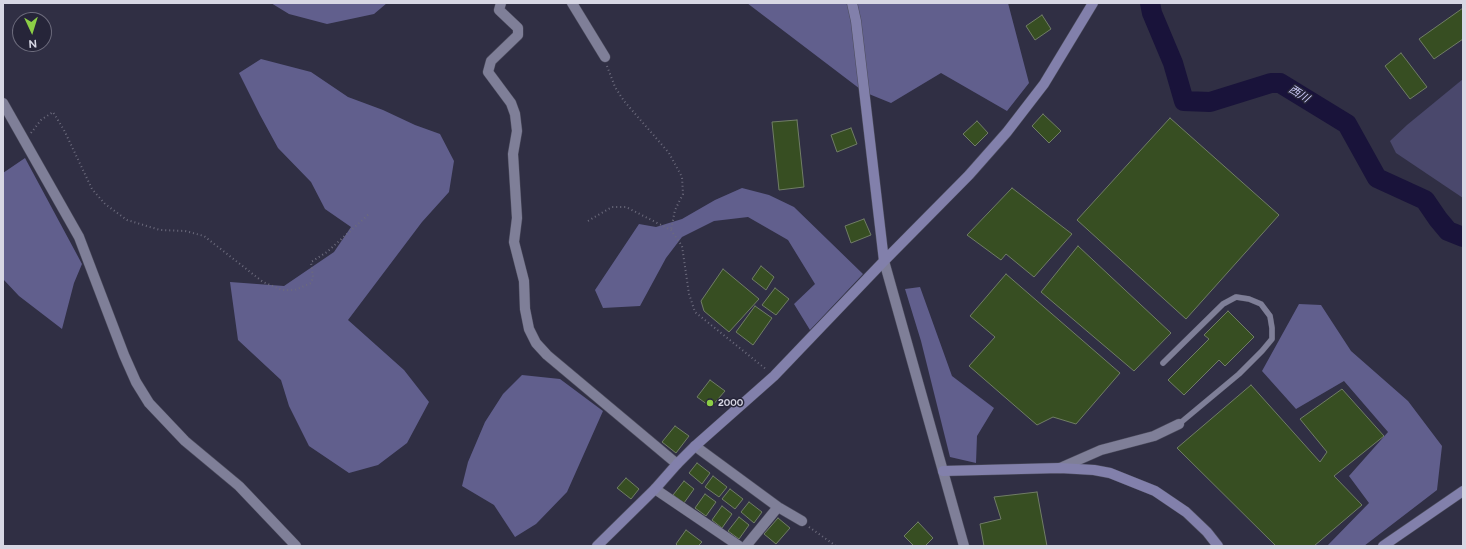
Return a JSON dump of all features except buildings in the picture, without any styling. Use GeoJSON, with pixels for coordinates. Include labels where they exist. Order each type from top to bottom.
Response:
{"type":"FeatureCollection","features":[{"type":"Feature","properties":{"kind":"street"},"geometry":{"type":"LineString","coordinates":[[502,3],[500,10],[518,28],[518,35],[491,61],[488,72],[511,104],[515,114],[516,131],[513,154],[517,218],[514,242],[524,281],[529,329],[536,343],[547,355],[677,464]]}},
{"type":"Feature","properties":{"kind":"street"},"geometry":{"type":"LineString","coordinates":[[572,3],[605,57]]}},
{"type":"Feature","properties":{"kind":"street"},"geometry":{"type":"LineString","coordinates":[[852,3],[856,21],[884,261],[964,546]]}},
{"type":"Feature","properties":{"kind":"street"},"geometry":{"type":"LineString","coordinates":[[597,546],[655,489],[695,446],[774,376],[969,174],[1007,132],[1044,84],[1093,3]]}},
{"type":"Feature","properties":{"kind":"street"},"geometry":{"type":"LineString","coordinates":[[3,103],[79,237],[124,355],[136,382],[150,403],[185,441],[240,486],[296,546]]}},
{"type":"Feature","properties":{"kind":"street"},"geometry":{"type":"LineString","coordinates":[[1060,468],[1101,450],[1154,436],[1178,424]]}},
{"type":"Feature","properties":{"kind":"street"},"geometry":{"type":"LineString","coordinates":[[695,446],[778,507],[802,521]]}},
{"type":"Feature","properties":{"kind":"street"},"geometry":{"type":"LineString","coordinates":[[943,471],[1060,468],[1094,470],[1110,474],[1155,491],[1186,512],[1207,532],[1218,546]]}},
{"type":"Feature","properties":{"kind":"street"},"geometry":{"type":"LineString","coordinates":[[655,489],[739,546]]}},
{"type":"Feature","properties":{"kind":"street"},"geometry":{"type":"LineString","coordinates":[[1383,546],[1463,491]]}},
{"type":"Feature","properties":{"kind":"street"},"geometry":{"type":"LineString","coordinates":[[746,546],[778,507]]}},
{"type":"Feature","properties":{"kind":"lane"},"geometry":{"type":"LineString","coordinates":[[1163,363],[1223,304],[1236,297],[1249,299],[1261,304],[1270,316],[1272,339],[1262,351],[1239,374],[1178,424]]}},
{"type":"Feature","properties":{"kind":"path"},"geometry":{"type":"LineString","coordinates":[[605,57],[615,87],[624,101],[669,153],[682,178],[683,194],[675,210],[671,230]]}},
{"type":"Feature","properties":{"kind":"path"},"geometry":{"type":"LineString","coordinates":[[25,141],[41,120],[53,112],[64,130],[92,189],[105,204],[127,220],[160,230],[185,231],[204,236],[264,282],[282,290],[295,290],[311,283],[313,277],[311,262],[327,252],[369,214]]}},
{"type":"Feature","properties":{"kind":"path"},"geometry":{"type":"LineString","coordinates":[[588,221],[612,207],[626,207],[671,230],[682,246],[689,294],[696,312],[774,376]]}},
{"type":"Feature","properties":{"kind":"path"},"geometry":{"type":"LineString","coordinates":[[802,521],[836,546]]}},
{"type":"Feature","properties":{"kind":"shaded area"},"geometry":{"type":"Polygon","coordinates":[[[271,3],[387,3],[374,14],[327,24],[289,14],[271,3]]]}},
{"type":"Feature","properties":{"kind":"shaded area"},"geometry":{"type":"Polygon","coordinates":[[[747,3],[1008,3],[1029,83],[1007,111],[941,73],[891,103],[864,92],[747,3]]]}},
{"type":"Feature","properties":{"kind":"shaded area"},"geometry":{"type":"Polygon","coordinates":[[[261,59],[311,72],[348,97],[440,134],[454,161],[449,192],[422,222],[348,320],[404,370],[429,402],[407,443],[378,465],[349,473],[309,446],[289,406],[281,380],[238,340],[230,282],[284,286],[334,252],[351,227],[325,209],[311,182],[278,148],[260,115],[239,73],[261,59]]]}},
{"type":"Feature","properties":{"kind":"shaded area"},"geometry":{"type":"Polygon","coordinates":[[[1463,79],[1463,198],[1396,153],[1390,141],[1463,79]]]}},
{"type":"Feature","properties":{"kind":"shaded area"},"geometry":{"type":"Polygon","coordinates":[[[25,158],[82,264],[74,283],[62,329],[19,296],[3,279],[3,173],[25,158]]]}},
{"type":"Feature","properties":{"kind":"shaded area"},"geometry":{"type":"Polygon","coordinates":[[[742,188],[769,195],[794,207],[863,274],[810,330],[794,304],[815,284],[788,240],[748,217],[714,221],[682,237],[666,258],[640,306],[603,308],[595,290],[639,224],[656,227],[682,219],[715,200],[742,188]]]}},
{"type":"Feature","properties":{"kind":"shaded area"},"geometry":{"type":"Polygon","coordinates":[[[920,287],[952,376],[994,408],[977,436],[976,463],[950,457],[921,341],[905,289],[920,287]]]}},
{"type":"Feature","properties":{"kind":"shaded area"},"geometry":{"type":"Polygon","coordinates":[[[1299,304],[1321,305],[1351,351],[1408,401],[1442,446],[1437,490],[1364,546],[1327,546],[1369,503],[1349,476],[1388,432],[1344,381],[1296,409],[1262,371],[1299,304]]]}},
{"type":"Feature","properties":{"kind":"shaded area"},"geometry":{"type":"Polygon","coordinates":[[[522,375],[560,379],[603,411],[567,492],[536,524],[515,537],[494,505],[462,486],[468,462],[485,422],[503,394],[522,375]]]}},
{"type":"Feature","properties":{"kind":"waterway","name":"西川"},"geometry":{"type":"LineString","coordinates":[[1150,3],[1152,13],[1173,63],[1184,101],[1210,102],[1271,83],[1280,83],[1347,124],[1377,178],[1425,200],[1448,231],[1463,237]]}},
{"type":"Feature","properties":{"kind":"place","name":"2000"},"geometry":{"type":"Point","coordinates":[710,403]}}]}
